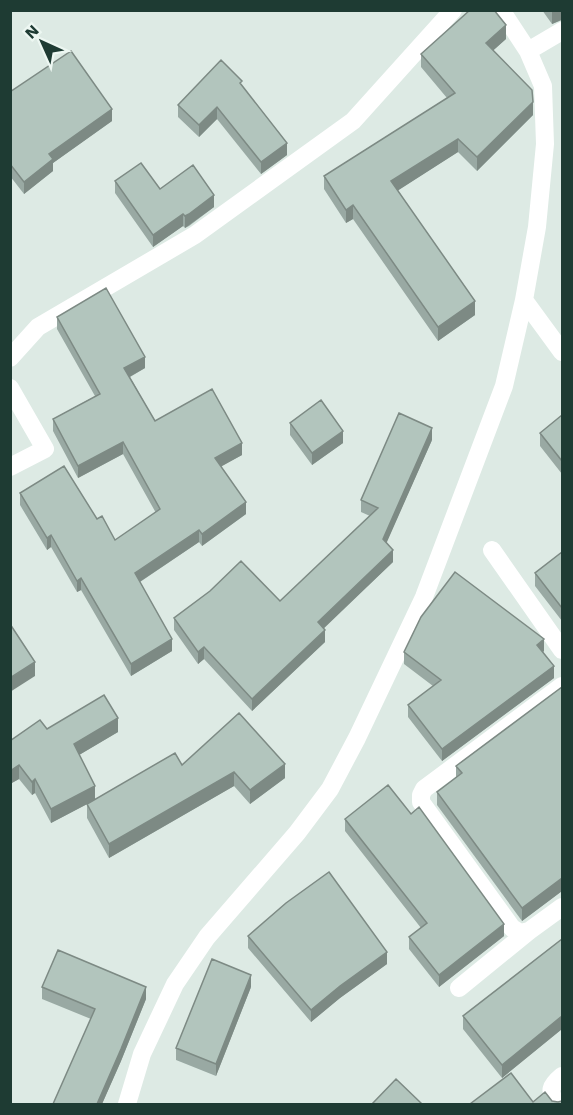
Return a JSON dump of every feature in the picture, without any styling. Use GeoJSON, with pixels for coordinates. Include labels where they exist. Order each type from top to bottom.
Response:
{"type":"FeatureCollection","features":[{"type":"Feature","properties":{"kind":"street"},"geometry":{"type":"LineString","coordinates":[[10,358],[38,327],[195,235],[353,121],[453,10]]}},
{"type":"Feature","properties":{"kind":"street"},"geometry":{"type":"LineString","coordinates":[[127,1104],[142,1054],[175,984],[207,937],[297,832],[330,789],[357,738],[424,597],[504,386],[524,300],[537,226],[545,144],[543,86],[528,51],[501,10]]}},
{"type":"Feature","properties":{"kind":"street"},"geometry":{"type":"LineString","coordinates":[[528,51],[562,31]]}},
{"type":"Feature","properties":{"kind":"street"},"geometry":{"type":"LineString","coordinates":[[524,300],[562,352]]}},
{"type":"Feature","properties":{"kind":"street"},"geometry":{"type":"LineString","coordinates":[[10,388],[45,449],[10,467]]}},
{"type":"Feature","properties":{"kind":"street"},"geometry":{"type":"LineString","coordinates":[[492,550],[562,650]]}},
{"type":"Feature","properties":{"kind":"street"},"geometry":{"type":"LineString","coordinates":[[529,932],[520,933],[512,928],[421,802],[421,795],[424,789],[562,686]]}},
{"type":"Feature","properties":{"kind":"street"},"geometry":{"type":"LineString","coordinates":[[459,988],[562,907]]}},
{"type":"Feature","properties":{"kind":"street"},"geometry":{"type":"LineString","coordinates":[[557,1104],[551,1091],[553,1084],[562,1076]]}},
{"type":"Feature","properties":{"kind":"building"},"geometry":{"type":"Polygon","coordinates":[[[470,10],[494,10],[506,25],[486,43],[532,90],[533,102],[477,157],[458,139],[391,181],[475,301],[438,327],[353,205],[346,210],[324,176],[455,93],[421,54],[470,10]]]}},
{"type":"Feature","properties":{"kind":"building"},"geometry":{"type":"Polygon","coordinates":[[[71,51],[112,109],[49,154],[53,159],[24,182],[10,164],[10,92],[71,51]]]}},
{"type":"Feature","properties":{"kind":"building"},"geometry":{"type":"Polygon","coordinates":[[[221,60],[242,81],[240,83],[287,143],[261,162],[217,107],[199,125],[178,105],[221,60]]]}},
{"type":"Feature","properties":{"kind":"building"},"geometry":{"type":"Polygon","coordinates":[[[141,163],[160,189],[193,165],[214,195],[189,214],[185,216],[183,214],[153,235],[115,181],[141,163]]]}},
{"type":"Feature","properties":{"kind":"building"},"geometry":{"type":"Polygon","coordinates":[[[106,288],[145,357],[124,368],[155,421],[212,389],[242,443],[215,458],[246,502],[202,534],[199,530],[135,573],[172,639],[131,664],[81,578],[77,581],[51,535],[47,538],[20,493],[64,466],[97,519],[102,516],[115,540],[160,509],[123,442],[78,466],[53,419],[100,394],[57,317],[106,288]]]}},
{"type":"Feature","properties":{"kind":"building"},"geometry":{"type":"Polygon","coordinates":[[[321,400],[343,431],[312,453],[290,423],[321,400]]]}},
{"type":"Feature","properties":{"kind":"building"},"geometry":{"type":"Polygon","coordinates":[[[399,413],[432,428],[383,539],[393,550],[318,622],[325,630],[252,699],[204,647],[198,652],[174,618],[210,591],[241,561],[280,601],[378,508],[361,500],[399,413]]]}},
{"type":"Feature","properties":{"kind":"building"},"geometry":{"type":"Polygon","coordinates":[[[562,415],[562,461],[540,433],[562,415]]]}},
{"type":"Feature","properties":{"kind":"building"},"geometry":{"type":"Polygon","coordinates":[[[562,552],[562,608],[535,573],[562,552]]]}},
{"type":"Feature","properties":{"kind":"building"},"geometry":{"type":"Polygon","coordinates":[[[455,572],[544,639],[537,645],[554,666],[442,749],[408,705],[441,680],[404,652],[421,617],[455,572]]]}},
{"type":"Feature","properties":{"kind":"building"},"geometry":{"type":"Polygon","coordinates":[[[10,624],[35,662],[10,678],[10,624]]]}},
{"type":"Feature","properties":{"kind":"building"},"geometry":{"type":"Polygon","coordinates":[[[562,687],[562,878],[522,908],[437,792],[462,773],[456,766],[562,687]]]}},
{"type":"Feature","properties":{"kind":"building"},"geometry":{"type":"Polygon","coordinates":[[[104,695],[118,718],[74,744],[95,786],[51,809],[35,779],[32,782],[19,765],[10,771],[10,741],[40,720],[47,729],[104,695]]]}},
{"type":"Feature","properties":{"kind":"building"},"geometry":{"type":"Polygon","coordinates":[[[239,713],[285,764],[250,790],[234,772],[109,844],[87,804],[175,753],[182,765],[239,713]]]}},
{"type":"Feature","properties":{"kind":"building"},"geometry":{"type":"Polygon","coordinates":[[[388,785],[411,814],[419,807],[504,924],[439,975],[409,937],[427,923],[345,819],[388,785]]]}},
{"type":"Feature","properties":{"kind":"building"},"geometry":{"type":"Polygon","coordinates":[[[329,872],[387,952],[311,1010],[248,936],[286,903],[329,872]]]}},
{"type":"Feature","properties":{"kind":"building"},"geometry":{"type":"Polygon","coordinates":[[[562,939],[562,1016],[502,1065],[463,1016],[562,939]]]}},
{"type":"Feature","properties":{"kind":"building"},"geometry":{"type":"Polygon","coordinates":[[[58,950],[146,987],[97,1104],[53,1104],[95,1009],[42,987],[58,950]]]}},
{"type":"Feature","properties":{"kind":"building"},"geometry":{"type":"Polygon","coordinates":[[[212,959],[251,975],[216,1064],[176,1048],[212,959]]]}},
{"type":"Feature","properties":{"kind":"building"},"geometry":{"type":"Polygon","coordinates":[[[511,1073],[533,1102],[545,1092],[552,1101],[562,1101],[562,1104],[470,1104],[511,1073]]]}},
{"type":"Feature","properties":{"kind":"building"},"geometry":{"type":"Polygon","coordinates":[[[396,1079],[422,1104],[372,1104],[396,1079]]]}}]}
